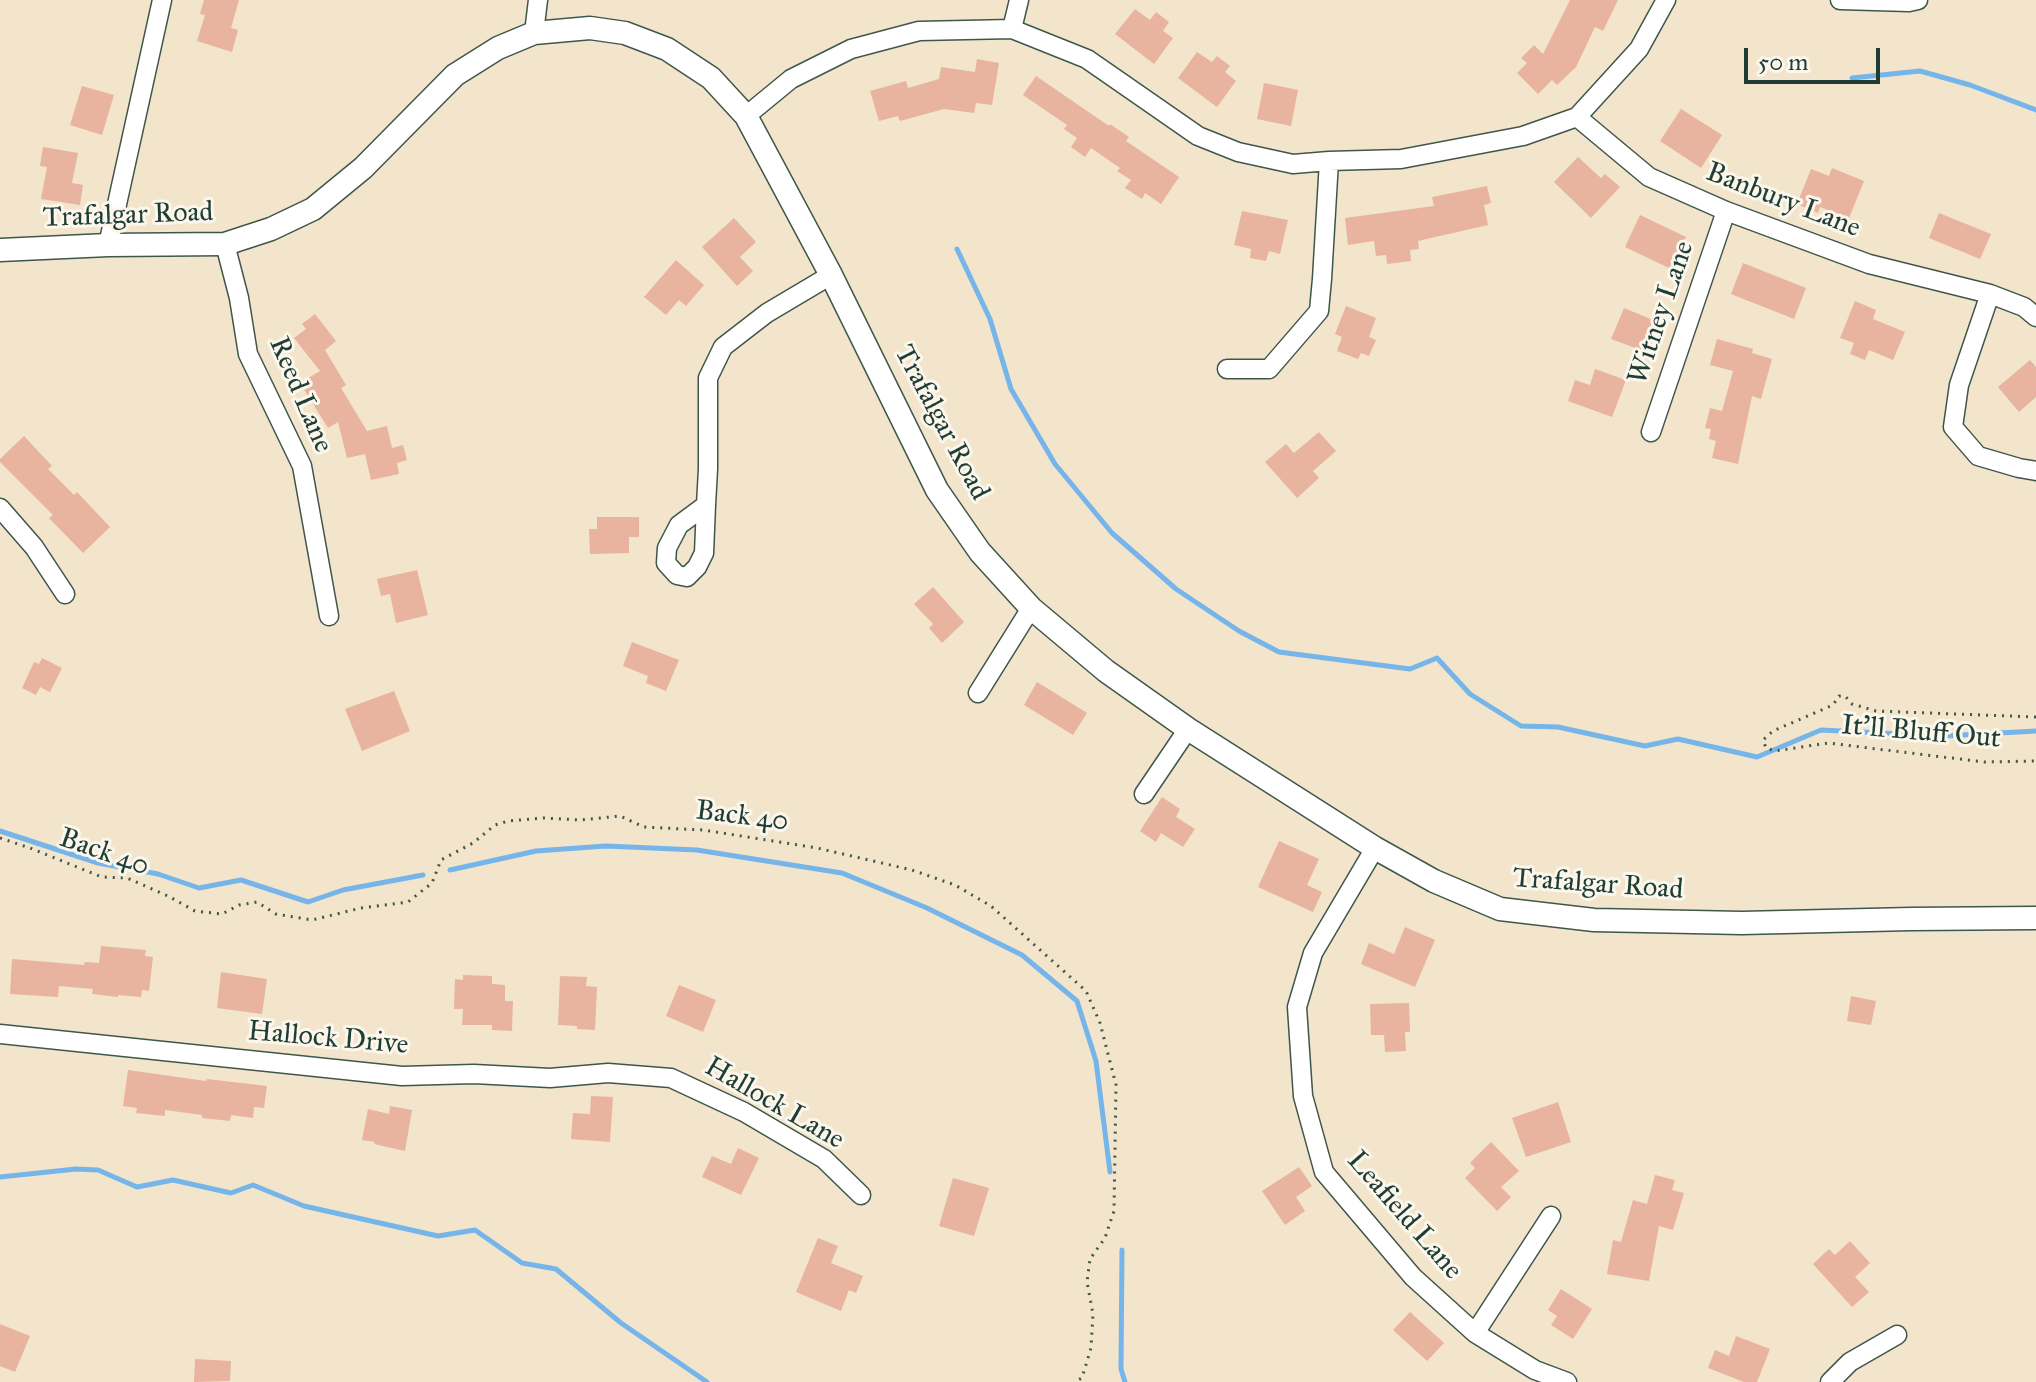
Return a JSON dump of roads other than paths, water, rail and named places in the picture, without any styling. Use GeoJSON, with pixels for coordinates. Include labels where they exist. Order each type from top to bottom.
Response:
{"type":"FeatureCollection","features":[{"type":"Feature","properties":{"kind":"street"},"geometry":{"type":"LineString","coordinates":[[108,245],[162,0]]}},
{"type":"Feature","properties":{"kind":"street"},"geometry":{"type":"LineString","coordinates":[[534,33],[538,0]]}},
{"type":"Feature","properties":{"kind":"street"},"geometry":{"type":"LineString","coordinates":[[1012,29],[1019,0]]}},
{"type":"Feature","properties":{"kind":"street"},"geometry":{"type":"LineString","coordinates":[[746,116],[791,79],[851,49],[919,31],[1012,29],[1087,59],[1198,136],[1238,152],[1293,164],[1401,159],[1523,136],[1577,117],[1639,49],[1666,0]]}},
{"type":"Feature","properties":{"kind":"street"},"geometry":{"type":"LineString","coordinates":[[1840,0],[1918,0]]}},
{"type":"Feature","properties":{"kind":"street","name":"Trafalgar Road"},"geometry":{"type":"LineString","coordinates":[[0,250],[225,244],[271,229],[313,209],[363,168],[455,75],[498,48],[534,33],[590,28],[625,33],[667,49],[711,78],[746,116],[831,275],[937,490],[980,552],[1031,608],[1106,671],[1188,729],[1375,848],[1434,881],[1500,909],[1594,920],[1742,923],[2036,918]]}},
{"type":"Feature","properties":{"kind":"street","name":"Banbury Lane"},"geometry":{"type":"LineString","coordinates":[[1577,117],[1649,177],[1726,211],[1869,264],[1990,294],[2024,307],[2036,317]]}},
{"type":"Feature","properties":{"kind":"street"},"geometry":{"type":"LineString","coordinates":[[1227,369],[1269,369],[1319,311],[1329,161]]}},
{"type":"Feature","properties":{"kind":"street","name":"Witney Lane"},"geometry":{"type":"LineString","coordinates":[[1651,432],[1726,211]]}},
{"type":"Feature","properties":{"kind":"street","name":"Reed Lane"},"geometry":{"type":"LineString","coordinates":[[225,244],[239,298],[248,354],[302,466],[329,616]]}},
{"type":"Feature","properties":{"kind":"street"},"geometry":{"type":"LineString","coordinates":[[706,505],[708,378],[723,347],[767,313],[831,275]]}},
{"type":"Feature","properties":{"kind":"street"},"geometry":{"type":"LineString","coordinates":[[1990,294],[1959,385],[1953,427],[1978,456],[2036,471]]}},
{"type":"Feature","properties":{"kind":"street"},"geometry":{"type":"LineString","coordinates":[[0,508],[34,547],[65,594]]}},
{"type":"Feature","properties":{"kind":"street"},"geometry":{"type":"LineString","coordinates":[[978,693],[1031,608]]}},
{"type":"Feature","properties":{"kind":"street"},"geometry":{"type":"LineString","coordinates":[[1144,794],[1188,729]]}},
{"type":"Feature","properties":{"kind":"street","name":"Leafield Lane"},"geometry":{"type":"LineString","coordinates":[[1375,848],[1313,953],[1297,1007],[1303,1096],[1324,1172],[1413,1277],[1475,1333],[1535,1370],[1567,1382]]}},
{"type":"Feature","properties":{"kind":"street","name":"Hallock Drive"},"geometry":{"type":"LineString","coordinates":[[0,1034],[402,1076],[474,1074],[550,1078],[608,1073],[651,1076]]}},
{"type":"Feature","properties":{"kind":"street","name":"Hallock Lane"},"geometry":{"type":"LineString","coordinates":[[651,1076],[671,1078],[744,1112],[824,1159],[861,1195]]}},
{"type":"Feature","properties":{"kind":"street"},"geometry":{"type":"LineString","coordinates":[[1475,1333],[1551,1216]]}},
{"type":"Feature","properties":{"kind":"street"},"geometry":{"type":"LineString","coordinates":[[1830,1382],[1850,1362],[1897,1335]]}},
{"type":"Feature","properties":{"kind":"waterway"},"geometry":{"type":"LineString","coordinates":[[1852,78],[1920,71],[1970,85],[2036,110]]}},
{"type":"Feature","properties":{"kind":"waterway"},"geometry":{"type":"LineString","coordinates":[[957,249],[990,319],[1011,389],[1055,464],[1112,533],[1176,589],[1239,631],[1279,652],[1410,669],[1437,658],[1470,694],[1521,726],[1558,727],[1645,746],[1678,739],[1757,757],[1821,730],[1944,736],[2036,731]]}},
{"type":"Feature","properties":{"kind":"waterway"},"geometry":{"type":"LineString","coordinates":[[0,831],[98,863],[158,874],[199,888],[241,880],[308,902],[343,890],[423,875]]}},
{"type":"Feature","properties":{"kind":"waterway"},"geometry":{"type":"LineString","coordinates":[[450,870],[536,851],[606,846],[697,850],[842,873],[927,908],[1022,955],[1077,1001],[1096,1061],[1110,1172]]}},
{"type":"Feature","properties":{"kind":"waterway"},"geometry":{"type":"LineString","coordinates":[[0,1177],[76,1169],[98,1170],[137,1187],[173,1180],[231,1193],[253,1185],[304,1206],[438,1236],[475,1230],[522,1263],[556,1269],[621,1323],[707,1382]]}},
{"type":"Feature","properties":{"kind":"waterway"},"geometry":{"type":"LineString","coordinates":[[1122,1250],[1121,1369],[1125,1382]]}}]}
